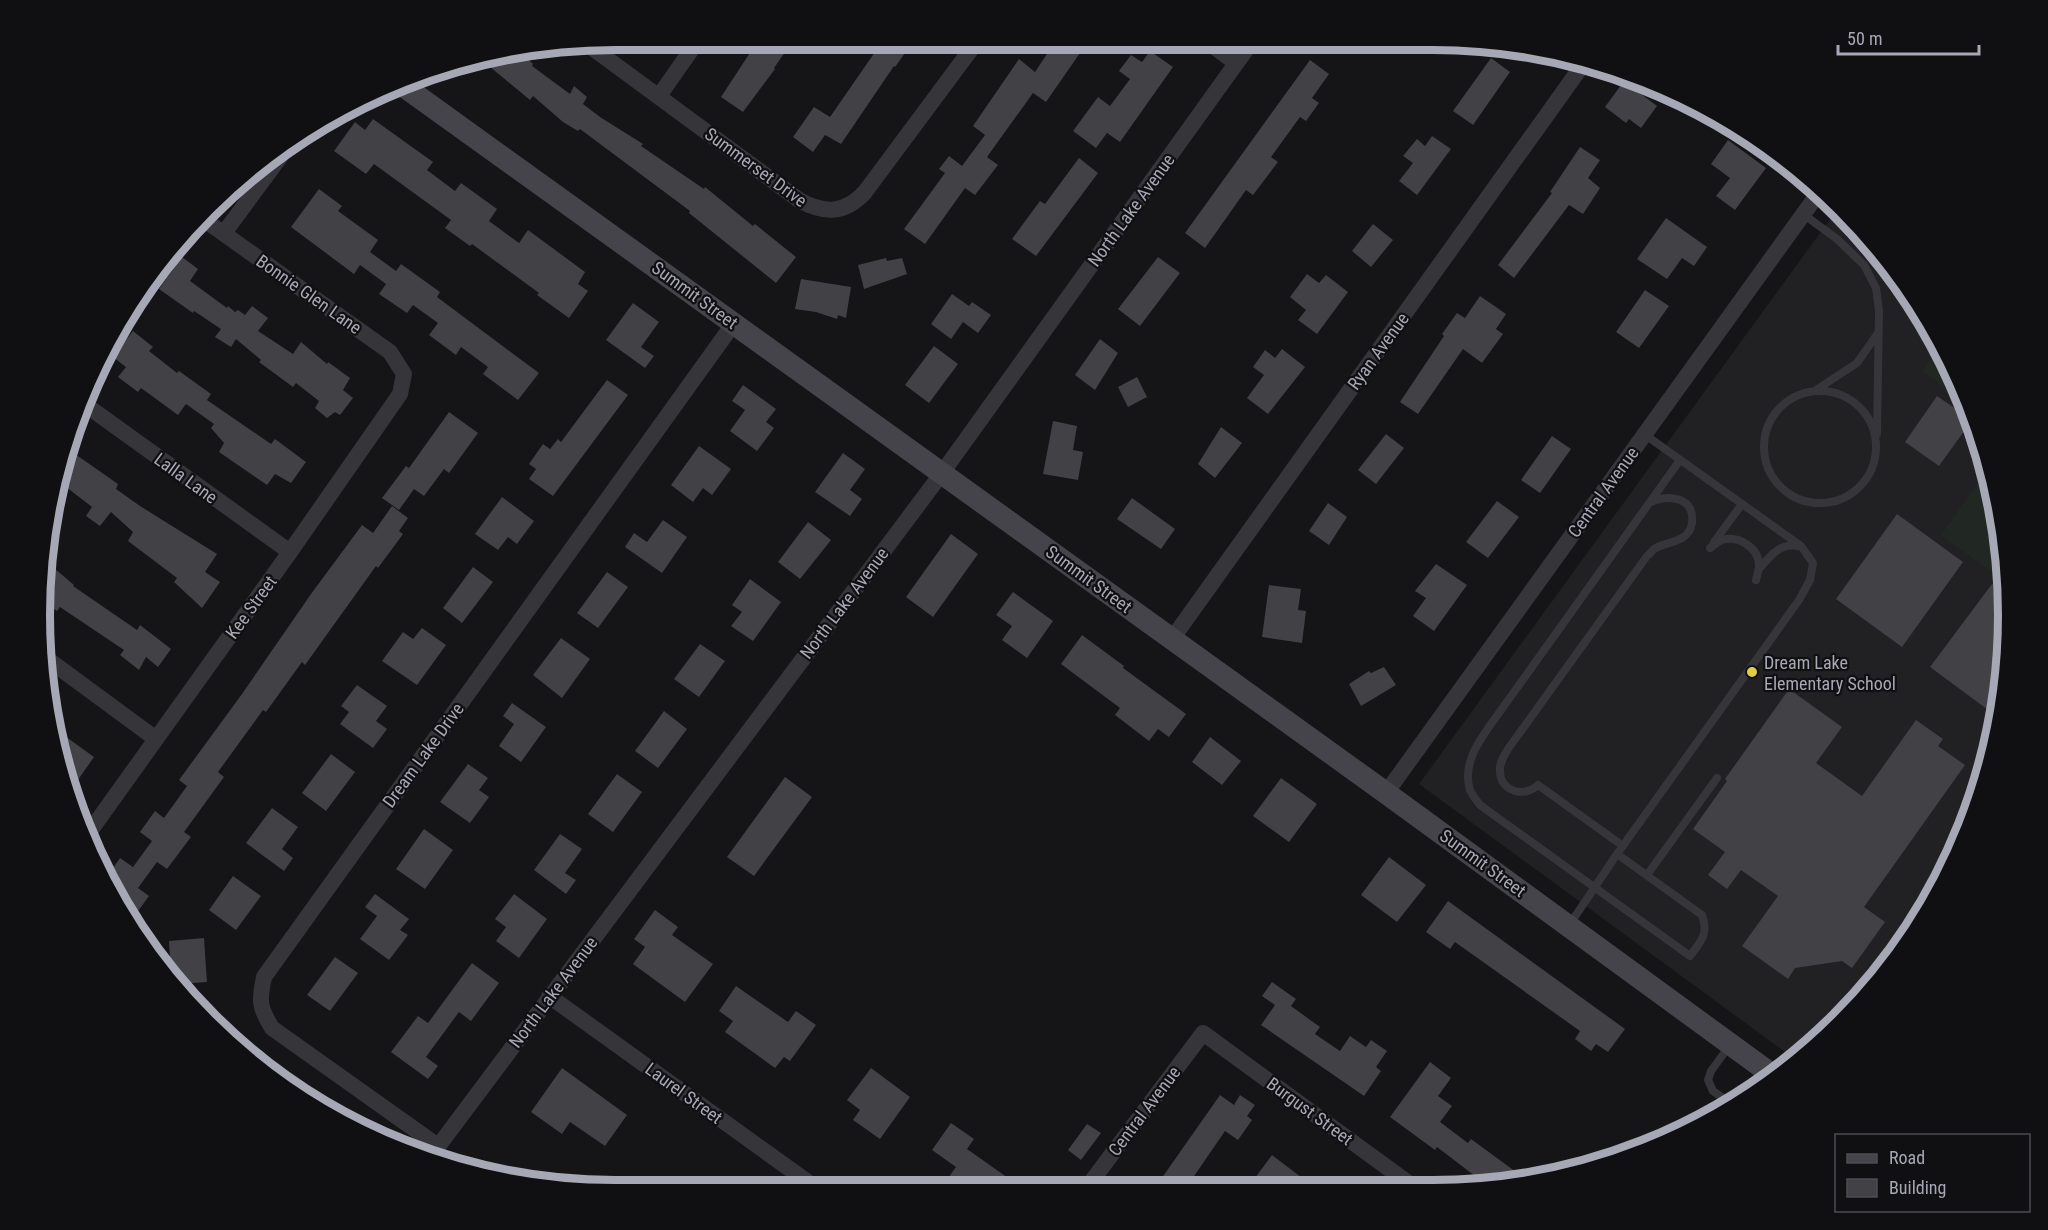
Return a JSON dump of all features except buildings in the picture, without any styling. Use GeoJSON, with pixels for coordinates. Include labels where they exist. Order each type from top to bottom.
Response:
{"type":"FeatureCollection","features":[{"type":"Feature","properties":{"kind":"street"},"geometry":{"type":"LineString","coordinates":[[659,96],[691,50]]}},
{"type":"Feature","properties":{"kind":"street","name":"Summerset Drive"},"geometry":{"type":"LineString","coordinates":[[596,51],[799,200],[821,210],[840,209],[858,199],[873,183],[971,50]]}},
{"type":"Feature","properties":{"kind":"street"},"geometry":{"type":"LineString","coordinates":[[1218,50],[1236,63]]}},
{"type":"Feature","properties":{"kind":"street","name":"North Lake Avenue"},"geometry":{"type":"LineString","coordinates":[[435,1151],[942,473],[1246,50]]}},
{"type":"Feature","properties":{"kind":"street","name":"Ryan Avenue"},"geometry":{"type":"LineString","coordinates":[[1172,639],[1580,69]]}},
{"type":"Feature","properties":{"kind":"street","name":"Summit Street"},"geometry":{"type":"LineString","coordinates":[[408,89],[1386,793],[1767,1071]]}},
{"type":"Feature","properties":{"kind":"street"},"geometry":{"type":"LineString","coordinates":[[224,233],[276,162]]}},
{"type":"Feature","properties":{"kind":"street","name":"Central Avenue"},"geometry":{"type":"LineString","coordinates":[[1386,793],[1815,198]]}},
{"type":"Feature","properties":{"kind":"street","name":"Bonnie Glen Lane"},"geometry":{"type":"LineString","coordinates":[[208,222],[390,352],[404,375]]}},
{"type":"Feature","properties":{"kind":"street","name":"Dream Lake Drive"},"geometry":{"type":"LineString","coordinates":[[425,1147],[272,1028],[262,1012],[259,999],[264,977],[734,323]]}},
{"type":"Feature","properties":{"kind":"street","name":"Kee Street"},"geometry":{"type":"LineString","coordinates":[[92,828],[400,394],[404,375]]}},
{"type":"Feature","properties":{"kind":"street","name":"Lalla Lane"},"geometry":{"type":"LineString","coordinates":[[90,408],[290,552]]}},
{"type":"Feature","properties":{"kind":"street"},"geometry":{"type":"LineString","coordinates":[[52,662],[156,739]]}},
{"type":"Feature","properties":{"kind":"street","name":"Laurel Street"},"geometry":{"type":"LineString","coordinates":[[549,996],[805,1180]]}},
{"type":"Feature","properties":{"kind":"street","name":"Central Avenue"},"geometry":{"type":"LineString","coordinates":[[1093,1180],[1203,1033]]}},
{"type":"Feature","properties":{"kind":"street","name":"Burgust Street"},"geometry":{"type":"LineString","coordinates":[[1203,1033],[1404,1180]]}},
{"type":"Feature","properties":{"kind":"lane"},"geometry":{"type":"LineString","coordinates":[[1803,214],[1837,239],[1864,265],[1876,288],[1879,311],[1877,448],[1873,468],[1863,484],[1849,496],[1830,503],[1811,503],[1792,496],[1778,485],[1768,470],[1764,453],[1765,435],[1771,418],[1783,405],[1798,395],[1815,391],[1833,392],[1850,399],[1864,412],[1874,429],[1877,448]]}},
{"type":"Feature","properties":{"kind":"lane"},"geometry":{"type":"LineString","coordinates":[[1815,391],[1857,363],[1879,333]]}},
{"type":"Feature","properties":{"kind":"lane"},"geometry":{"type":"LineString","coordinates":[[1568,926],[1799,600],[1810,580],[1813,563],[1801,546],[1644,434]]}},
{"type":"Feature","properties":{"kind":"lane"},"geometry":{"type":"LineString","coordinates":[[1650,502],[1662,497],[1674,497],[1685,503],[1691,512],[1692,523],[1689,530],[1675,542],[1654,549],[1647,556],[1502,759],[1499,769],[1501,780],[1506,787],[1524,793],[1532,791],[1538,785],[1584,818],[1647,875],[1702,915],[1707,927],[1690,956],[1480,806],[1470,790],[1468,765],[1485,733],[1650,502],[1680,460]]}},
{"type":"Feature","properties":{"kind":"lane"},"geometry":{"type":"LineString","coordinates":[[1742,504],[1710,548],[1721,540],[1735,539],[1748,544],[1757,555],[1760,568]]}},
{"type":"Feature","properties":{"kind":"lane"},"geometry":{"type":"LineString","coordinates":[[1756,580],[1760,568],[1774,551],[1789,544],[1801,546]]}},
{"type":"Feature","properties":{"kind":"lane"},"geometry":{"type":"LineString","coordinates":[[1647,875],[1717,778]]}},
{"type":"Feature","properties":{"kind":"lane"},"geometry":{"type":"LineString","coordinates":[[1725,1099],[1713,1091],[1708,1080],[1711,1071],[1731,1044]]}},
{"type":"Feature","properties":{"kind":"shaded area","name":"Dream Lake Elementary School"},"geometry":{"type":"Polygon","coordinates":[[[1833,215],[1882,271],[1923,332],[1940,365],[1968,433],[1979,469],[1994,541],[1997,578],[1997,652],[1994,689],[1979,761],[1968,797],[1940,865],[1923,898],[1882,959],[1833,1015],[1788,1054],[1419,784],[1833,215]]]}},
{"type":"Feature","properties":{"kind":"shaded area"},"geometry":{"type":"Polygon","coordinates":[[[1935,355],[1952,393],[1923,371],[1935,355]]]}},
{"type":"Feature","properties":{"kind":"shaded area"},"geometry":{"type":"Polygon","coordinates":[[[1981,479],[1994,541],[1997,575],[1941,535],[1981,479]]]}},
{"type":"Feature","properties":{"kind":"place","name":"Dream Lake Elementary School"},"geometry":{"type":"Point","coordinates":[1752,672]}}]}
